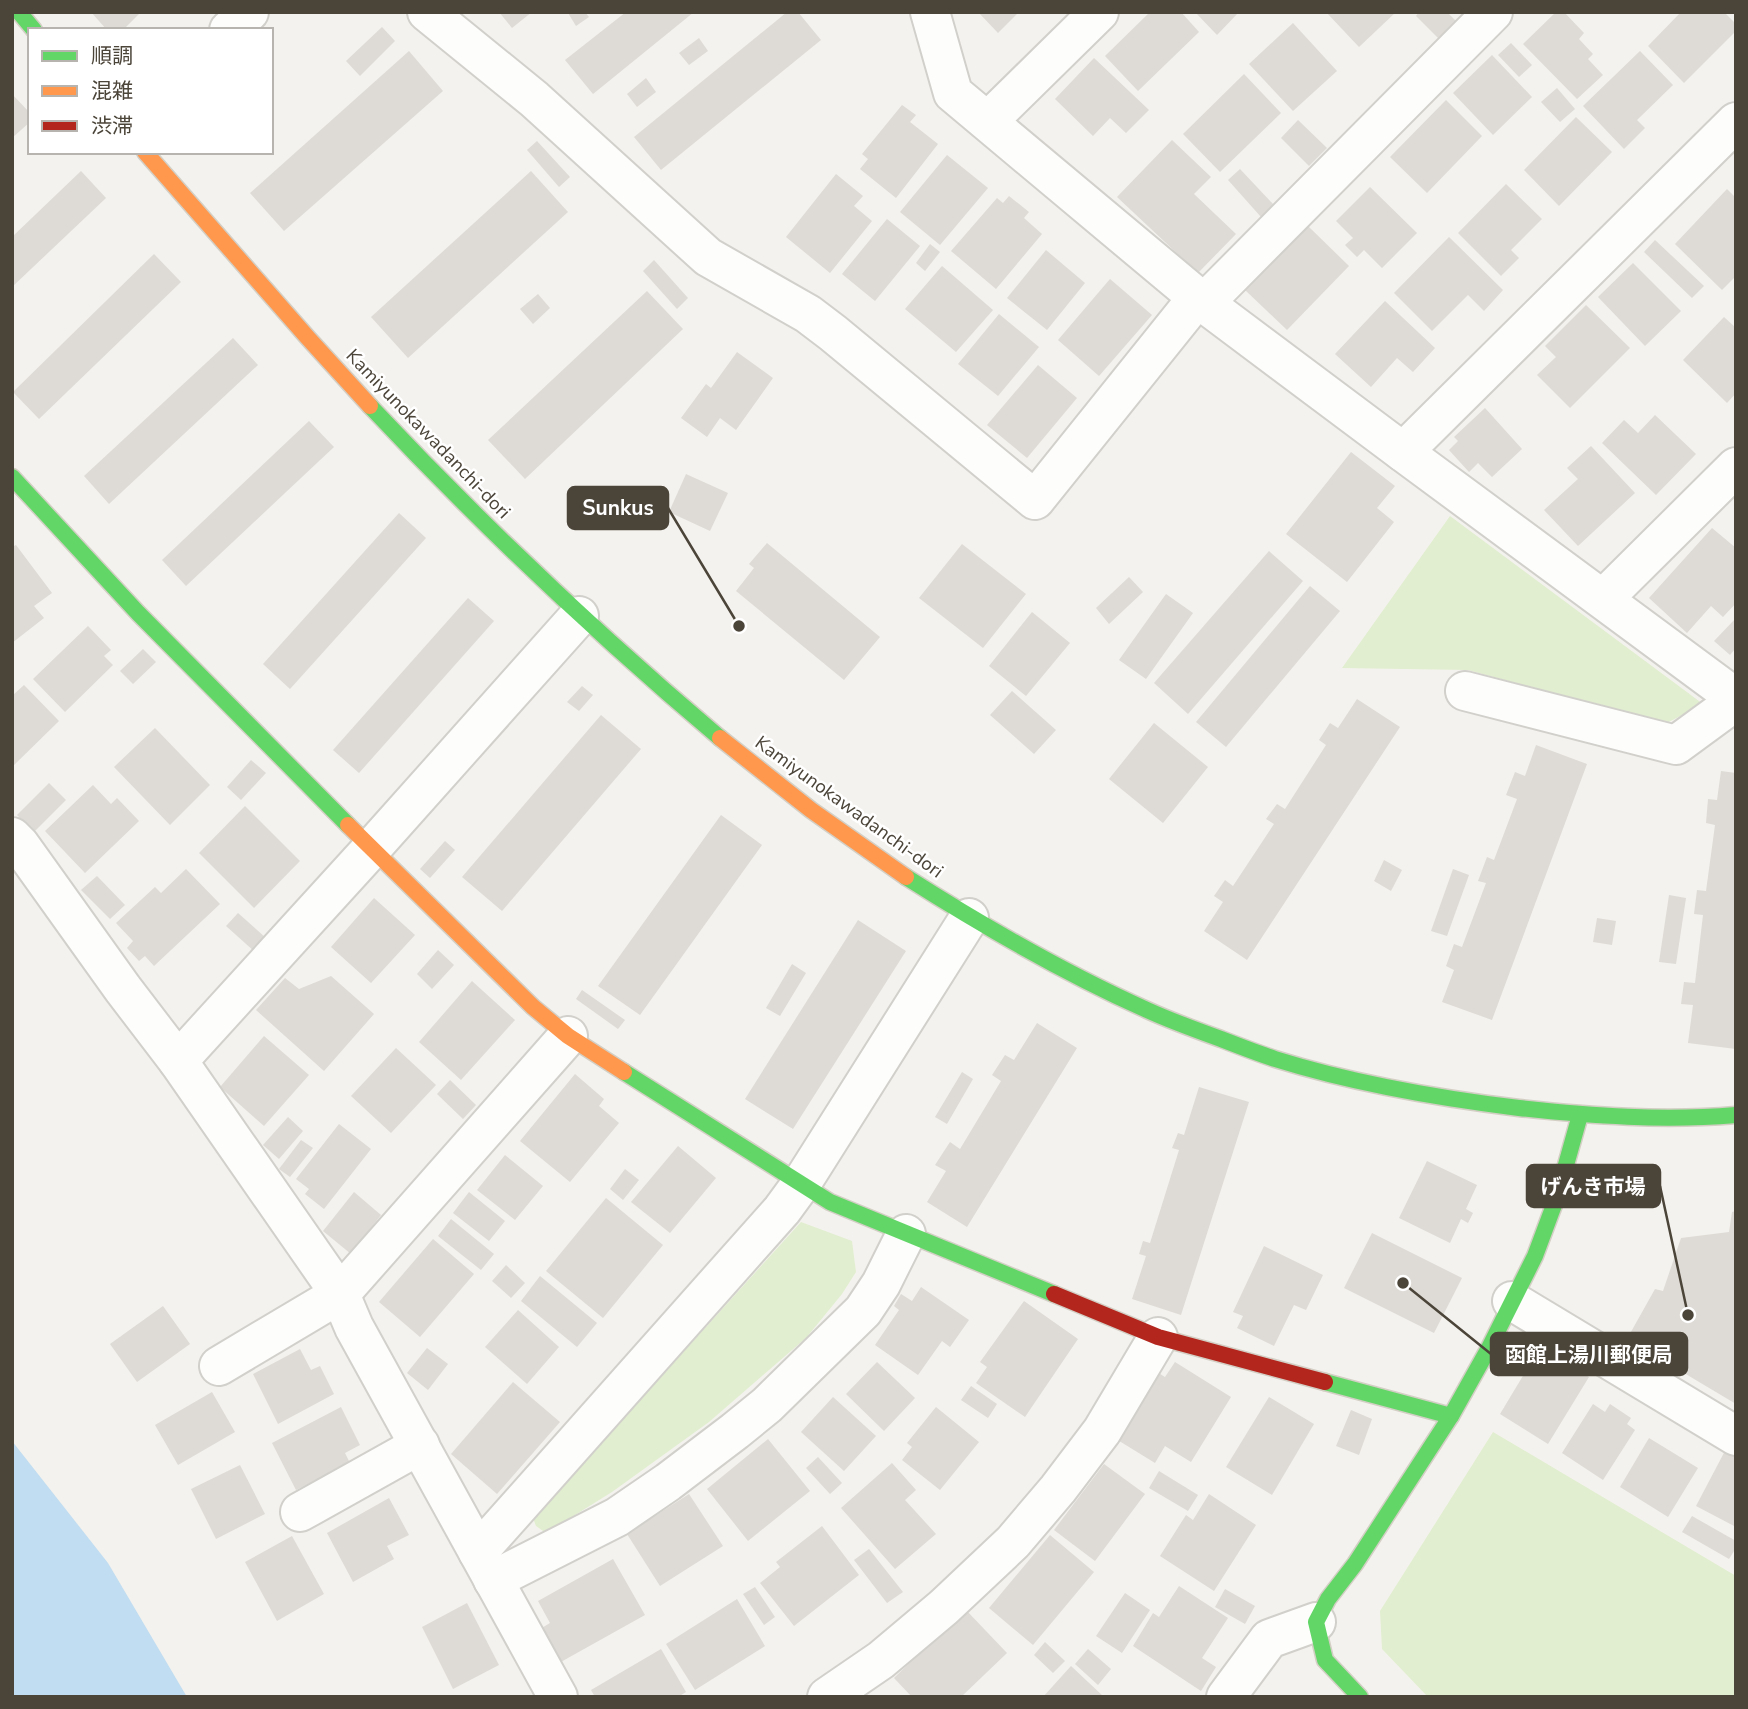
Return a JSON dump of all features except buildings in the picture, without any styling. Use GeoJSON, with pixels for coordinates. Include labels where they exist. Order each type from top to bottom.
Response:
{"type":"FeatureCollection","features":[{"type":"Feature","properties":{"kind":"street"},"geometry":{"type":"LineString","coordinates":[[12,19],[19,12],[32,28]]}},
{"type":"Feature","properties":{"kind":"street"},"geometry":{"type":"LineString","coordinates":[[231,28],[249,12]]}},
{"type":"Feature","properties":{"kind":"street"},"geometry":{"type":"LineString","coordinates":[[427,12],[534,99],[708,257],[808,314],[1035,500],[1201,300],[1493,12]]}},
{"type":"Feature","properties":{"kind":"street"},"geometry":{"type":"LineString","coordinates":[[930,12],[953,93],[1201,300],[1736,699],[1676,745],[1465,691]]}},
{"type":"Feature","properties":{"kind":"street"},"geometry":{"type":"LineString","coordinates":[[988,121],[1098,12]]}},
{"type":"Feature","properties":{"kind":"street"},"geometry":{"type":"LineString","coordinates":[[1403,452],[1736,122]]}},
{"type":"Feature","properties":{"kind":"street","name":"Kamiyunokawadanchi-dori"},"geometry":{"type":"LineString","coordinates":[[147,154],[333,366],[458,498],[579,616],[748,762],[882,860],[969,918],[1091,984],[1152,1013],[1272,1058],[1359,1082],[1465,1102],[1580,1115],[1668,1119],[1736,1115]]}},
{"type":"Feature","properties":{"kind":"street"},"geometry":{"type":"LineString","coordinates":[[1602,599],[1736,467]]}},
{"type":"Feature","properties":{"kind":"street"},"geometry":{"type":"LineString","coordinates":[[12,477],[191,667],[533,1007],[568,1036],[830,1202],[1158,1337],[1451,1416]]}},
{"type":"Feature","properties":{"kind":"street"},"geometry":{"type":"LineString","coordinates":[[178,1061],[579,616]]}},
{"type":"Feature","properties":{"kind":"street"},"geometry":{"type":"LineString","coordinates":[[12,837],[178,1061],[340,1294],[354,1327],[558,1697]]}},
{"type":"Feature","properties":{"kind":"street"},"geometry":{"type":"LineString","coordinates":[[486,1566],[782,1210],[969,918]]}},
{"type":"Feature","properties":{"kind":"street"},"geometry":{"type":"LineString","coordinates":[[219,1366],[340,1294],[568,1036]]}},
{"type":"Feature","properties":{"kind":"street"},"geometry":{"type":"LineString","coordinates":[[1360,1697],[1325,1660],[1316,1622],[1328,1599],[1355,1564],[1451,1416],[1489,1348],[1535,1256],[1580,1115]]}},
{"type":"Feature","properties":{"kind":"street"},"geometry":{"type":"LineString","coordinates":[[486,1566],[617,1517],[668,1482],[767,1405],[863,1311],[881,1284],[906,1234]]}},
{"type":"Feature","properties":{"kind":"street"},"geometry":{"type":"LineString","coordinates":[[1512,1301],[1736,1436]]}},
{"type":"Feature","properties":{"kind":"street"},"geometry":{"type":"LineString","coordinates":[[827,1697],[881,1660],[944,1607],[1013,1542],[1102,1431],[1158,1337]]}},
{"type":"Feature","properties":{"kind":"street"},"geometry":{"type":"LineString","coordinates":[[300,1512],[420,1445]]}},
{"type":"Feature","properties":{"kind":"street"},"geometry":{"type":"LineString","coordinates":[[1226,1697],[1269,1639],[1316,1622]]}},
{"type":"Feature","properties":{"kind":"green space"},"geometry":{"type":"Polygon","coordinates":[[[1450,516],[1703,704],[1665,724],[1468,670],[1342,668],[1450,516]]]}},
{"type":"Feature","properties":{"kind":"green space"},"geometry":{"type":"Polygon","coordinates":[[[801,1222],[852,1241],[856,1272],[842,1294],[806,1338],[709,1422],[612,1492],[546,1533],[536,1526],[533,1518],[801,1222]]]}},
{"type":"Feature","properties":{"kind":"green space"},"geometry":{"type":"Polygon","coordinates":[[[1493,1432],[1736,1576],[1736,1697],[1428,1697],[1382,1649],[1380,1611],[1493,1432]]]}},
{"type":"Feature","properties":{"kind":"water"},"geometry":{"type":"Polygon","coordinates":[[[12,1441],[108,1563],[187,1697],[12,1697],[12,1441]]]}},
{"type":"Feature","properties":{"kind":"traffic: fast"},"geometry":{"type":"LineString","coordinates":[[19,12],[32,28]]}},
{"type":"Feature","properties":{"kind":"traffic: fast"},"geometry":{"type":"LineString","coordinates":[[370,406],[540,577],[720,738]]}},
{"type":"Feature","properties":{"kind":"traffic: fast"},"geometry":{"type":"LineString","coordinates":[[12,477],[138,613],[348,825]]}},
{"type":"Feature","properties":{"kind":"traffic: fast"},"geometry":{"type":"LineString","coordinates":[[906,877],[1024,948],[1115,995],[1184,1025],[1305,1068],[1396,1089],[1519,1108],[1628,1117],[1736,1115]]}},
{"type":"Feature","properties":{"kind":"traffic: fast"},"geometry":{"type":"LineString","coordinates":[[624,1072],[830,1202],[1054,1294]]}},
{"type":"Feature","properties":{"kind":"traffic: fast"},"geometry":{"type":"LineString","coordinates":[[1360,1697],[1325,1660],[1316,1622],[1328,1599],[1355,1564],[1451,1416],[1489,1348],[1535,1256],[1557,1197],[1580,1115]]}},
{"type":"Feature","properties":{"kind":"traffic: fast"},"geometry":{"type":"LineString","coordinates":[[1325,1382],[1451,1416]]}},
{"type":"Feature","properties":{"kind":"traffic: slow"},"geometry":{"type":"LineString","coordinates":[[147,154],[370,406]]}},
{"type":"Feature","properties":{"kind":"traffic: slow"},"geometry":{"type":"LineString","coordinates":[[720,738],[811,810],[906,877]]}},
{"type":"Feature","properties":{"kind":"traffic: slow"},"geometry":{"type":"LineString","coordinates":[[348,825],[533,1007],[568,1036],[624,1072]]}},
{"type":"Feature","properties":{"kind":"traffic: jam"},"geometry":{"type":"LineString","coordinates":[[1054,1294],[1158,1337],[1325,1382]]}},
{"type":"Feature","properties":{"kind":"place","name":"Sunkus"},"geometry":{"type":"Point","coordinates":[739,626]}},
{"type":"Feature","properties":{"kind":"place","name":"函館上湯川郵便局"},"geometry":{"type":"Point","coordinates":[1403,1283]}},
{"type":"Feature","properties":{"kind":"place","name":"げんき市場"},"geometry":{"type":"Point","coordinates":[1688,1315]}}]}
